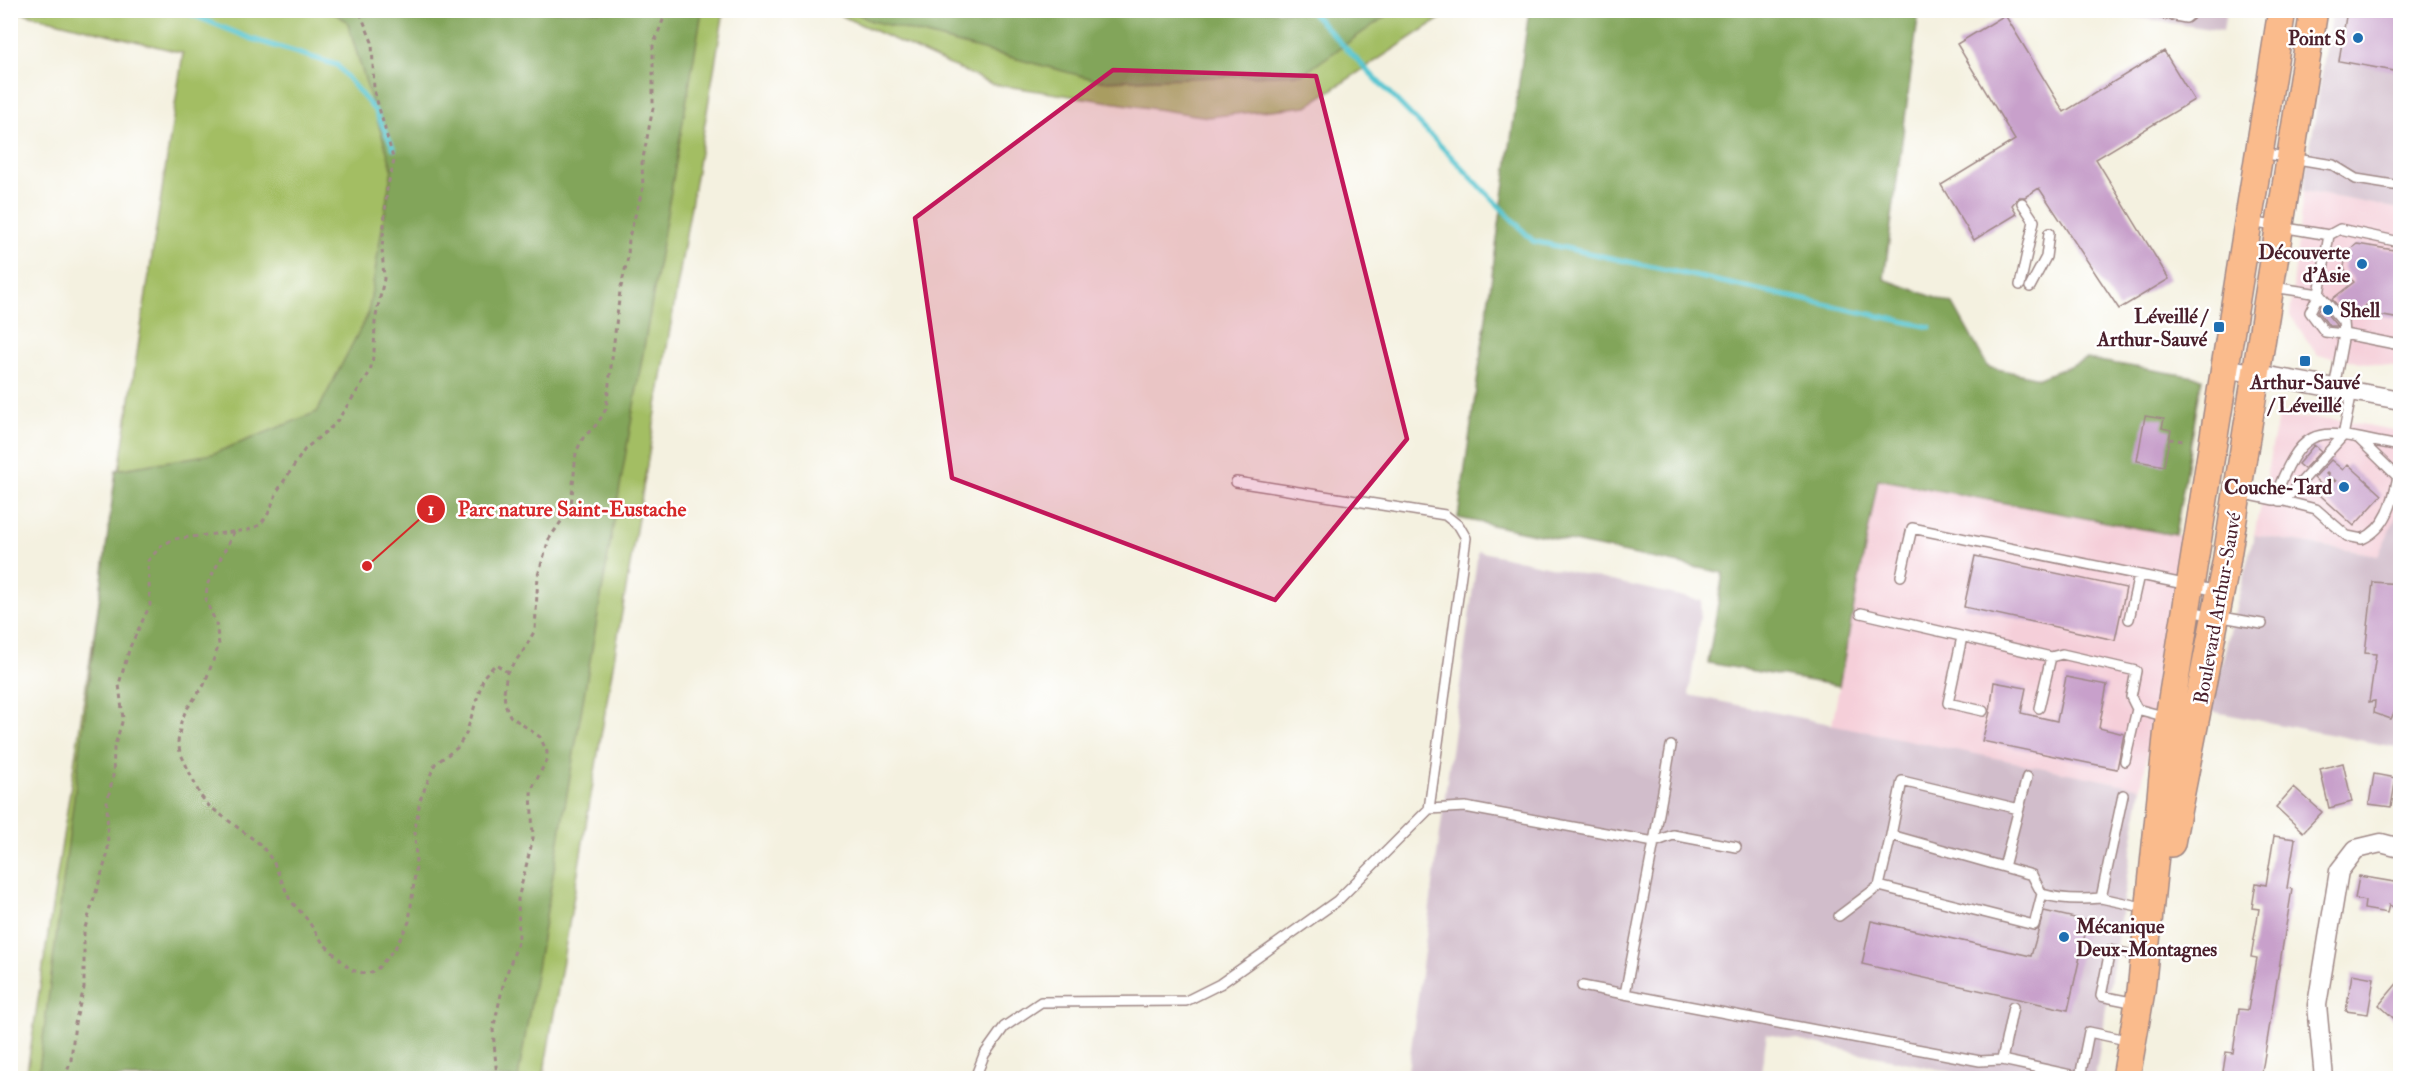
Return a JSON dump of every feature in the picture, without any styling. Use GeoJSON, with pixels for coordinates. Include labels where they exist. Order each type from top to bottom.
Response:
{"type":"FeatureCollection","features":[{"type":"Feature","properties":{"kind":"main road","name":"Boulevard Arthur-Sauvé"},"geometry":{"type":"LineString","coordinates":[[2127,1078],[2183,721],[2188,598],[2282,10]]}},
{"type":"Feature","properties":{"kind":"main road","name":"Boulevard Arthur-Sauvé"},"geometry":{"type":"LineString","coordinates":[[2183,721],[2219,604],[2314,10]]}},
{"type":"Feature","properties":{"kind":"street"},"geometry":{"type":"LineString","coordinates":[[2225,368],[2400,400]]}},
{"type":"Feature","properties":{"kind":"street"},"geometry":{"type":"LineString","coordinates":[[2324,1078],[2317,1005],[2339,871],[2356,849],[2381,843],[2400,848]]}},
{"type":"Feature","properties":{"kind":"lane"},"geometry":{"type":"LineString","coordinates":[[2143,10],[2186,18],[2196,10]]}},
{"type":"Feature","properties":{"kind":"lane"},"geometry":{"type":"LineString","coordinates":[[2260,153],[2333,165],[2356,179],[2400,186]]}},
{"type":"Feature","properties":{"kind":"lane"},"geometry":{"type":"LineString","coordinates":[[2020,285],[2034,221],[2022,203]]}},
{"type":"Feature","properties":{"kind":"lane"},"geometry":{"type":"LineString","coordinates":[[2248,222],[2329,235],[2340,230],[2400,242]]}},
{"type":"Feature","properties":{"kind":"lane"},"geometry":{"type":"LineString","coordinates":[[2031,287],[2046,257],[2049,233]]}},
{"type":"Feature","properties":{"kind":"lane"},"geometry":{"type":"LineString","coordinates":[[2329,235],[2319,294],[2310,312],[2325,332],[2400,345]]}},
{"type":"Feature","properties":{"kind":"lane"},"geometry":{"type":"LineString","coordinates":[[2270,287],[2319,294],[2343,322],[2344,334],[2343,436],[2284,501]]}},
{"type":"Feature","properties":{"kind":"lane"},"geometry":{"type":"LineString","coordinates":[[2274,500],[2289,462],[2308,439],[2321,433],[2400,446]]}},
{"type":"Feature","properties":{"kind":"lane"},"geometry":{"type":"LineString","coordinates":[[2237,493],[2316,509],[2347,536],[2362,539],[2374,532],[2384,521],[2399,472],[2359,439]]}},
{"type":"Feature","properties":{"kind":"lane"},"geometry":{"type":"LineString","coordinates":[[975,1078],[984,1055],[1004,1027],[1041,1002],[1186,1001],[1220,984],[1337,901],[1429,809],[1466,538],[1459,526],[1445,515],[1236,482]]}},
{"type":"Feature","properties":{"kind":"lane"},"geometry":{"type":"LineString","coordinates":[[1901,576],[1912,528],[2139,575],[2188,598],[2219,604],[2262,624]]}},
{"type":"Feature","properties":{"kind":"lane"},"geometry":{"type":"LineString","coordinates":[[2129,619],[2139,575]]}},
{"type":"Feature","properties":{"kind":"lane"},"geometry":{"type":"LineString","coordinates":[[2188,598],[2219,604]]}},
{"type":"Feature","properties":{"kind":"lane"},"geometry":{"type":"LineString","coordinates":[[1861,613],[2051,657],[2061,654],[2136,671],[2131,697],[2137,709],[2125,761]]}},
{"type":"Feature","properties":{"kind":"lane"},"geometry":{"type":"LineString","coordinates":[[1962,637],[1948,703],[1983,711]]}},
{"type":"Feature","properties":{"kind":"lane"},"geometry":{"type":"LineString","coordinates":[[2039,708],[2051,657]]}},
{"type":"Feature","properties":{"kind":"lane"},"geometry":{"type":"LineString","coordinates":[[2137,709],[2183,721]]}},
{"type":"Feature","properties":{"kind":"lane"},"geometry":{"type":"LineString","coordinates":[[1625,994],[1671,746]]}},
{"type":"Feature","properties":{"kind":"lane"},"geometry":{"type":"LineString","coordinates":[[2004,867],[2027,777]]}},
{"type":"Feature","properties":{"kind":"lane"},"geometry":{"type":"LineString","coordinates":[[1839,916],[1879,886],[1902,781],[2019,809]]}},
{"type":"Feature","properties":{"kind":"lane"},"geometry":{"type":"LineString","coordinates":[[2101,898],[2123,795]]}},
{"type":"Feature","properties":{"kind":"lane"},"geometry":{"type":"LineString","coordinates":[[1429,809],[1465,807],[1654,842],[1673,835],[1736,847]]}},
{"type":"Feature","properties":{"kind":"lane"},"geometry":{"type":"LineString","coordinates":[[1879,886],[2034,925],[2042,894],[2032,875],[1890,835]]}},
{"type":"Feature","properties":{"kind":"lane"},"geometry":{"type":"LineString","coordinates":[[2042,894],[2075,900],[2101,898],[2153,910]]}},
{"type":"Feature","properties":{"kind":"lane"},"geometry":{"type":"LineString","coordinates":[[2140,997],[2102,996],[2110,950],[2146,957]]}},
{"type":"Feature","properties":{"kind":"lane"},"geometry":{"type":"LineString","coordinates":[[1582,986],[1980,1061],[2002,1060],[2083,1078],[2089,1032],[2133,1042]]}},
{"type":"Feature","properties":{"kind":"lane"},"geometry":{"type":"LineString","coordinates":[[2002,1060],[2013,1007]]}},
{"type":"Feature","properties":{"kind":"path"},"geometry":{"type":"LineString","coordinates":[[65,1078],[69,1069],[75,1023],[84,988],[84,931],[108,853],[107,802],[113,777],[114,748],[123,719],[119,684],[130,647],[150,604],[148,561],[161,546],[174,539],[254,528],[265,520],[278,490],[296,461],[310,443],[335,424],[372,366],[375,321],[384,279],[382,248],[387,189],[394,161],[374,90],[372,42],[359,10]]}},
{"type":"Feature","properties":{"kind":"path"},"geometry":{"type":"LineString","coordinates":[[497,1078],[493,1030],[504,981],[519,940],[518,899],[533,838],[531,791],[546,761],[547,752],[540,737],[510,716],[504,699],[507,672],[524,650],[535,630],[537,586],[543,556],[553,531],[571,507],[576,452],[583,438],[598,423],[606,409],[629,237],[643,188],[642,163],[653,108],[653,46],[666,10]]}},
{"type":"Feature","properties":{"kind":"path"},"geometry":{"type":"LineString","coordinates":[[2169,439],[2184,441]]}},
{"type":"Feature","properties":{"kind":"path"},"geometry":{"type":"LineString","coordinates":[[234,532],[207,585],[206,602],[216,623],[219,645],[204,685],[181,722],[178,742],[180,752],[200,795],[209,806],[261,845],[273,861],[290,900],[331,952],[351,970],[361,974],[373,972],[384,963],[400,940],[413,907],[417,860],[415,822],[428,776],[435,764],[462,741],[487,671],[496,664],[507,672]]}},
{"type":"Feature","properties":{"kind":"highlighted area"},"geometry":{"type":"Polygon","coordinates":[[[1113,70],[1316,76],[1407,439],[1275,600],[952,478],[915,218],[1113,70]]]}},
{"type":"Feature","properties":{"kind":"shaded area"},"geometry":{"type":"Polygon","coordinates":[[[2093,11],[2226,11],[2223,31],[2093,11]]]}},
{"type":"Feature","properties":{"kind":"shaded area"},"geometry":{"type":"Polygon","coordinates":[[[2332,11],[2400,11],[2400,209],[2303,191],[2332,11]]]}},
{"type":"Feature","properties":{"kind":"shaded area"},"geometry":{"type":"Polygon","coordinates":[[[2303,191],[2400,209],[2400,368],[2317,355],[2290,315],[2303,191]]]}},
{"type":"Feature","properties":{"kind":"shaded area"},"geometry":{"type":"Polygon","coordinates":[[[2278,417],[2332,419],[2400,431],[2400,509],[2379,555],[2254,535],[2278,417]]]}},
{"type":"Feature","properties":{"kind":"shaded area"},"geometry":{"type":"Polygon","coordinates":[[[1878,479],[2190,538],[2141,788],[1832,725],[1878,479]]]}},
{"type":"Feature","properties":{"kind":"shaded area"},"geometry":{"type":"Polygon","coordinates":[[[2400,509],[2400,734],[2395,747],[2210,711],[2254,535],[2378,555],[2400,509]]]}},
{"type":"Feature","properties":{"kind":"shaded area"},"geometry":{"type":"Polygon","coordinates":[[[1478,551],[1702,601],[1689,695],[2141,788],[2095,1078],[1982,1078],[1767,1034],[1760,1078],[1407,1078],[1478,551]]]}},
{"type":"Feature","properties":{"kind":"green space"},"geometry":{"type":"Polygon","coordinates":[[[11,10],[724,11],[543,1078],[26,1078],[183,53],[11,10]]]}},
{"type":"Feature","properties":{"kind":"green space"},"geometry":{"type":"Polygon","coordinates":[[[330,11],[702,11],[518,1078],[38,1078],[116,470],[212,454],[317,412],[368,314],[392,168],[347,21],[330,11]]]}},
{"type":"Feature","properties":{"kind":"green space"},"geometry":{"type":"Polygon","coordinates":[[[831,11],[1452,11],[1307,106],[1208,117],[992,84],[831,11]]]}},
{"type":"Feature","properties":{"kind":"green space"},"geometry":{"type":"Polygon","coordinates":[[[853,11],[1393,11],[1303,74],[1101,81],[869,20],[853,11]]]}},
{"type":"Feature","properties":{"kind":"green space"},"geometry":{"type":"Polygon","coordinates":[[[1529,11],[1919,11],[1884,279],[1953,304],[1988,367],[2039,378],[2087,359],[2202,378],[2175,535],[1878,479],[1839,686],[1708,663],[1723,573],[1458,518],[1529,11]]]}},
{"type":"Feature","properties":{"kind":"building"},"geometry":{"type":"Polygon","coordinates":[[[2347,10],[2400,17],[2400,72],[2339,61],[2347,10]]]}},
{"type":"Feature","properties":{"kind":"building"},"geometry":{"type":"Polygon","coordinates":[[[2005,15],[2064,112],[2164,51],[2194,100],[2096,159],[2169,279],[2119,309],[2039,188],[2025,197],[2019,197],[2012,205],[2017,214],[1974,240],[1941,185],[2015,140],[1957,44],[2005,15]]]}},
{"type":"Feature","properties":{"kind":"building"},"geometry":{"type":"Polygon","coordinates":[[[2357,244],[2400,251],[2400,319],[2378,315],[2369,303],[2348,318],[2332,299],[2354,282],[2344,268],[2346,252],[2357,244]]]}},
{"type":"Feature","properties":{"kind":"building"},"geometry":{"type":"Polygon","coordinates":[[[2321,307],[2337,326],[2329,326],[2318,311],[2321,307]]]}},
{"type":"Feature","properties":{"kind":"building"},"geometry":{"type":"Polygon","coordinates":[[[2145,416],[2164,419],[2162,428],[2171,430],[2164,466],[2137,461],[2145,416]]]}},
{"type":"Feature","properties":{"kind":"building"},"geometry":{"type":"Polygon","coordinates":[[[2314,445],[2321,451],[2304,469],[2298,464],[2314,445]]]}},
{"type":"Feature","properties":{"kind":"building"},"geometry":{"type":"Polygon","coordinates":[[[2331,460],[2343,470],[2348,464],[2382,495],[2354,526],[2320,495],[2326,489],[2314,478],[2331,460]]]}},
{"type":"Feature","properties":{"kind":"building"},"geometry":{"type":"Polygon","coordinates":[[[1975,556],[2126,588],[2115,640],[1964,607],[1975,556]]]}},
{"type":"Feature","properties":{"kind":"building"},"geometry":{"type":"Polygon","coordinates":[[[2373,582],[2399,584],[2396,593],[2400,595],[2400,700],[2391,719],[2374,713],[2375,701],[2369,702],[2376,654],[2365,653],[2373,582]]]}},
{"type":"Feature","properties":{"kind":"building"},"geometry":{"type":"Polygon","coordinates":[[[2066,677],[2107,685],[2099,728],[2124,734],[2117,769],[1982,741],[1990,712],[1994,682],[2026,688],[2021,713],[2057,721],[2066,677]]]}},
{"type":"Feature","properties":{"kind":"building"},"geometry":{"type":"Polygon","coordinates":[[[2343,763],[2352,802],[2329,808],[2320,769],[2343,763]]]}},
{"type":"Feature","properties":{"kind":"building"},"geometry":{"type":"Polygon","coordinates":[[[2374,774],[2396,778],[2391,807],[2369,804],[2374,774]]]}},
{"type":"Feature","properties":{"kind":"building"},"geometry":{"type":"Polygon","coordinates":[[[2294,787],[2322,812],[2303,832],[2276,807],[2294,787]]]}},
{"type":"Feature","properties":{"kind":"building"},"geometry":{"type":"Polygon","coordinates":[[[2274,836],[2295,839],[2287,888],[2292,889],[2261,1078],[2222,1078],[2226,1052],[2233,1053],[2239,1009],[2248,1010],[2257,958],[2251,957],[2259,909],[2252,908],[2256,883],[2266,885],[2274,836]]]}},
{"type":"Feature","properties":{"kind":"building"},"geometry":{"type":"Polygon","coordinates":[[[2359,876],[2400,883],[2400,910],[2389,905],[2387,913],[2364,909],[2365,901],[2355,899],[2359,876]]]}},
{"type":"Feature","properties":{"kind":"building"},"geometry":{"type":"Polygon","coordinates":[[[2044,911],[2088,921],[2068,1010],[1862,964],[1871,921],[2031,956],[2044,911]]]}},
{"type":"Feature","properties":{"kind":"building"},"geometry":{"type":"Polygon","coordinates":[[[2352,974],[2374,978],[2368,1014],[2346,1011],[2352,974]]]}},
{"type":"Feature","properties":{"kind":"building"},"geometry":{"type":"Polygon","coordinates":[[[2400,980],[2400,1024],[2379,1005],[2400,980]]]}},
{"type":"Feature","properties":{"kind":"waterway"},"geometry":{"type":"LineString","coordinates":[[180,10],[252,39],[337,65],[375,111],[394,149]]}},
{"type":"Feature","properties":{"kind":"waterway"},"geometry":{"type":"LineString","coordinates":[[1309,10],[1533,241],[1930,327]]}},
{"type":"Feature","properties":{"kind":"place","name":"Point S"},"geometry":{"type":"Point","coordinates":[2358,38]}},
{"type":"Feature","properties":{"kind":"place","name":"Découverte d'Asie"},"geometry":{"type":"Point","coordinates":[2362,264]}},
{"type":"Feature","properties":{"kind":"place","name":"Shell"},"geometry":{"type":"Point","coordinates":[2328,310]}},
{"type":"Feature","properties":{"kind":"place","name":"Léveillé / Arthur-Sauvé"},"geometry":{"type":"Point","coordinates":[2219,327]}},
{"type":"Feature","properties":{"kind":"place","name":"Arthur-Sauvé / Léveillé"},"geometry":{"type":"Point","coordinates":[2305,361]}},
{"type":"Feature","properties":{"kind":"place","name":"Couche-Tard"},"geometry":{"type":"Point","coordinates":[2344,487]}},
{"type":"Feature","properties":{"kind":"place","name":"Parc nature Saint-Eustache"},"geometry":{"type":"Point","coordinates":[367,566]}},
{"type":"Feature","properties":{"kind":"place","name":"Mécanique Deux-Montagnes"},"geometry":{"type":"Point","coordinates":[2064,937]}}]}
